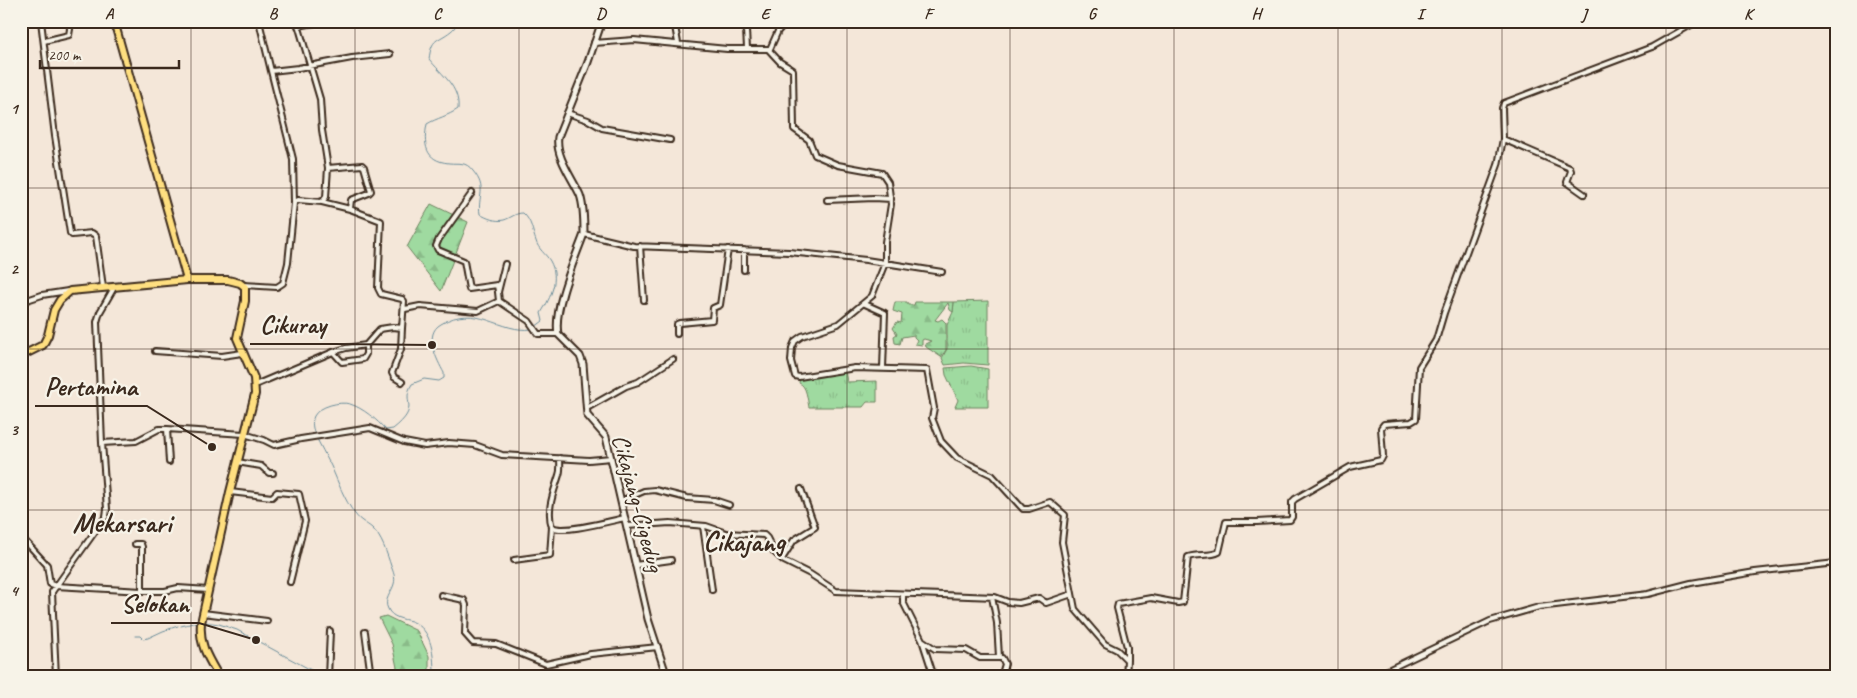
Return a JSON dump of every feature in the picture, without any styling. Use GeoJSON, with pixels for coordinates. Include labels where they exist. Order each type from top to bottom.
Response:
{"type":"FeatureCollection","features":[{"type":"Feature","properties":{"kind":"main road"},"geometry":{"type":"LineString","coordinates":[[114,21],[187,280]]}},
{"type":"Feature","properties":{"kind":"main road"},"geometry":{"type":"LineString","coordinates":[[21,356],[43,345],[48,335],[54,310],[60,300],[70,291],[187,280],[228,280],[243,285],[246,291],[245,300],[237,338],[254,378],[254,399],[230,492],[202,618],[200,636],[201,643],[219,677]]}},
{"type":"Feature","properties":{"kind":"street"},"geometry":{"type":"LineString","coordinates":[[41,21],[54,136],[70,233],[72,235],[92,233],[96,236],[103,287]]}},
{"type":"Feature","properties":{"kind":"street"},"geometry":{"type":"LineString","coordinates":[[44,41],[69,35],[69,21]]}},
{"type":"Feature","properties":{"kind":"street"},"geometry":{"type":"LineString","coordinates":[[243,285],[277,286],[282,283],[288,263],[294,203],[293,159],[258,21]]}},
{"type":"Feature","properties":{"kind":"street"},"geometry":{"type":"LineString","coordinates":[[322,202],[326,197],[328,168],[322,130],[320,99],[298,23],[326,21]]}},
{"type":"Feature","properties":{"kind":"street"},"geometry":{"type":"LineString","coordinates":[[472,193],[439,239],[436,246],[438,250],[464,261],[469,288],[497,285],[499,301],[533,325],[536,331],[541,335],[558,334],[558,317],[568,271],[584,234],[582,204],[557,143],[602,21]]}},
{"type":"Feature","properties":{"kind":"street"},"geometry":{"type":"LineString","coordinates":[[674,21],[678,43]]}},
{"type":"Feature","properties":{"kind":"street"},"geometry":{"type":"LineString","coordinates":[[740,21],[746,30],[747,48]]}},
{"type":"Feature","properties":{"kind":"street"},"geometry":{"type":"LineString","coordinates":[[769,49],[778,31],[787,21]]}},
{"type":"Feature","properties":{"kind":"street"},"geometry":{"type":"LineString","coordinates":[[1126,677],[1127,647],[1117,608],[1118,604],[1151,598],[1178,603],[1183,602],[1188,557],[1219,552],[1226,522],[1290,520],[1292,517],[1292,502],[1295,499],[1350,466],[1381,460],[1382,428],[1384,424],[1416,420],[1419,366],[1438,335],[1444,313],[1498,165],[1503,139],[1502,108],[1505,102],[1652,47],[1698,21]]}},
{"type":"Feature","properties":{"kind":"street"},"geometry":{"type":"LineString","coordinates":[[594,43],[631,40],[727,49],[769,49]]}},
{"type":"Feature","properties":{"kind":"street"},"geometry":{"type":"LineString","coordinates":[[769,49],[777,60],[793,70],[794,129],[810,140],[815,155],[838,165],[882,173],[888,182],[891,199],[885,242],[885,263],[872,296],[865,304],[838,324],[798,338],[793,344],[791,353],[792,370],[796,377],[853,368],[927,370],[934,408],[932,418],[941,441],[954,456],[992,474],[1023,509],[1048,502],[1063,512],[1066,519],[1062,542],[1077,612],[1105,644],[1117,650],[1127,660]]}},
{"type":"Feature","properties":{"kind":"street"},"geometry":{"type":"LineString","coordinates":[[271,71],[390,54]]}},
{"type":"Feature","properties":{"kind":"street"},"geometry":{"type":"LineString","coordinates":[[567,113],[590,121],[600,128],[670,140]]}},
{"type":"Feature","properties":{"kind":"street"},"geometry":{"type":"LineString","coordinates":[[1503,139],[1570,168],[1571,171],[1567,182],[1584,194]]}},
{"type":"Feature","properties":{"kind":"street"},"geometry":{"type":"LineString","coordinates":[[328,168],[362,165],[364,167],[371,191],[350,200],[350,209]]}},
{"type":"Feature","properties":{"kind":"street"},"geometry":{"type":"LineString","coordinates":[[827,200],[891,199]]}},
{"type":"Feature","properties":{"kind":"street"},"geometry":{"type":"LineString","coordinates":[[294,203],[298,200],[322,202],[350,209],[381,221],[378,288],[381,294],[404,301],[401,349],[392,373],[394,377],[402,382]]}},
{"type":"Feature","properties":{"kind":"street"},"geometry":{"type":"LineString","coordinates":[[584,234],[640,246],[789,252],[885,263],[942,272]]}},
{"type":"Feature","properties":{"kind":"street"},"geometry":{"type":"LineString","coordinates":[[640,246],[644,300]]}},
{"type":"Feature","properties":{"kind":"street"},"geometry":{"type":"LineString","coordinates":[[677,334],[676,326],[680,323],[712,320],[713,308],[720,305],[728,249]]}},
{"type":"Feature","properties":{"kind":"street"},"geometry":{"type":"LineString","coordinates":[[744,250],[744,270]]}},
{"type":"Feature","properties":{"kind":"street"},"geometry":{"type":"LineString","coordinates":[[498,292],[505,264]]}},
{"type":"Feature","properties":{"kind":"street"},"geometry":{"type":"LineString","coordinates":[[56,677],[52,592],[106,516],[108,509],[102,443],[97,322],[100,312],[115,286]]}},
{"type":"Feature","properties":{"kind":"street"},"geometry":{"type":"LineString","coordinates":[[21,302],[42,295],[70,291]]}},
{"type":"Feature","properties":{"kind":"street"},"geometry":{"type":"LineString","coordinates":[[404,309],[420,306],[478,311],[499,301]]}},
{"type":"Feature","properties":{"kind":"street"},"geometry":{"type":"LineString","coordinates":[[865,304],[885,312],[883,368]]}},
{"type":"Feature","properties":{"kind":"street"},"geometry":{"type":"LineString","coordinates":[[255,385],[333,352],[366,345],[380,330],[393,327],[402,328]]}},
{"type":"Feature","properties":{"kind":"street","name":"Cikajang-Cigedug"},"geometry":{"type":"LineString","coordinates":[[558,334],[580,356],[583,364],[587,415],[604,433],[648,619],[667,677]]}},
{"type":"Feature","properties":{"kind":"street"},"geometry":{"type":"LineString","coordinates":[[333,352],[342,362],[363,359],[366,354],[366,345]]}},
{"type":"Feature","properties":{"kind":"street"},"geometry":{"type":"LineString","coordinates":[[155,351],[222,356],[242,352]]}},
{"type":"Feature","properties":{"kind":"street"},"geometry":{"type":"LineString","coordinates":[[587,408],[626,386],[638,382],[673,359]]}},
{"type":"Feature","properties":{"kind":"street"},"geometry":{"type":"LineString","coordinates":[[102,443],[136,441],[159,429],[167,429],[244,434],[274,445],[370,428],[415,445],[428,446],[449,443],[473,445],[500,455],[589,460],[611,458]]}},
{"type":"Feature","properties":{"kind":"street"},"geometry":{"type":"LineString","coordinates":[[167,429],[169,462]]}},
{"type":"Feature","properties":{"kind":"street"},"geometry":{"type":"LineString","coordinates":[[514,560],[550,555],[552,527],[550,521],[551,498],[560,474],[560,458]]}},
{"type":"Feature","properties":{"kind":"street"},"geometry":{"type":"LineString","coordinates":[[238,462],[261,466],[269,473],[273,473]]}},
{"type":"Feature","properties":{"kind":"street"},"geometry":{"type":"LineString","coordinates":[[782,559],[794,540],[815,527],[801,489]]}},
{"type":"Feature","properties":{"kind":"street"},"geometry":{"type":"LineString","coordinates":[[621,501],[640,492],[654,490],[687,498],[714,500],[728,505]]}},
{"type":"Feature","properties":{"kind":"street"},"geometry":{"type":"LineString","coordinates":[[230,492],[272,497],[277,492],[299,494],[305,521],[290,582]]}},
{"type":"Feature","properties":{"kind":"street"},"geometry":{"type":"LineString","coordinates":[[552,527],[556,529],[579,528],[625,518]]}},
{"type":"Feature","properties":{"kind":"street"},"geometry":{"type":"LineString","coordinates":[[627,526],[670,523],[703,526],[722,533],[764,535],[774,552],[782,559],[836,591],[992,597],[1019,603],[1040,598],[1046,603],[1072,594]]}},
{"type":"Feature","properties":{"kind":"street"},"geometry":{"type":"LineString","coordinates":[[703,526],[712,590]]}},
{"type":"Feature","properties":{"kind":"street"},"geometry":{"type":"LineString","coordinates":[[26,542],[47,565],[50,584],[56,586],[142,591],[165,591],[178,588],[208,590]]}},
{"type":"Feature","properties":{"kind":"street"},"geometry":{"type":"LineString","coordinates":[[135,544],[141,544],[142,547],[142,591]]}},
{"type":"Feature","properties":{"kind":"street"},"geometry":{"type":"LineString","coordinates":[[635,565],[671,560]]}},
{"type":"Feature","properties":{"kind":"street"},"geometry":{"type":"LineString","coordinates":[[1373,677],[1490,621],[1539,607],[1648,594],[1691,583],[1755,572],[1836,563]]}},
{"type":"Feature","properties":{"kind":"street"},"geometry":{"type":"LineString","coordinates":[[441,595],[462,598],[466,602],[465,634],[473,643],[496,644],[543,664],[591,654],[658,648]]}},
{"type":"Feature","properties":{"kind":"street"},"geometry":{"type":"LineString","coordinates":[[903,595],[903,602],[922,640],[934,677]]}},
{"type":"Feature","properties":{"kind":"street"},"geometry":{"type":"LineString","coordinates":[[992,597],[997,623],[999,657]]}},
{"type":"Feature","properties":{"kind":"street"},"geometry":{"type":"LineString","coordinates":[[202,618],[267,621]]}},
{"type":"Feature","properties":{"kind":"street"},"geometry":{"type":"LineString","coordinates":[[328,677],[330,631]]}},
{"type":"Feature","properties":{"kind":"street"},"geometry":{"type":"LineString","coordinates":[[365,632],[371,677]]}},
{"type":"Feature","properties":{"kind":"street"},"geometry":{"type":"LineString","coordinates":[[922,640],[935,649],[944,648],[952,651],[964,649],[980,658],[1002,658],[1005,662],[1001,677]]}},
{"type":"Feature","properties":{"kind":"green space"},"geometry":{"type":"Polygon","coordinates":[[[431,204],[468,222],[441,291],[407,247],[431,204]]]}},
{"type":"Feature","properties":{"kind":"green space"},"geometry":{"type":"Polygon","coordinates":[[[988,301],[988,365],[964,363],[945,365],[942,358],[947,349],[947,325],[953,312],[954,302],[988,301]]]}},
{"type":"Feature","properties":{"kind":"green space"},"geometry":{"type":"Polygon","coordinates":[[[895,302],[907,302],[908,305],[914,305],[915,302],[954,302],[953,312],[950,310],[948,303],[935,320],[942,319],[946,323],[946,350],[941,357],[926,347],[925,344],[931,341],[924,339],[922,340],[922,345],[915,344],[917,340],[914,335],[902,337],[900,344],[895,343],[894,336],[897,334],[893,328],[897,322],[901,323],[902,314],[893,311],[895,302]]]}},
{"type":"Feature","properties":{"kind":"green space"},"geometry":{"type":"Polygon","coordinates":[[[971,366],[988,369],[988,407],[955,407],[958,400],[946,375],[945,368],[971,366]]]}},
{"type":"Feature","properties":{"kind":"green space"},"geometry":{"type":"Polygon","coordinates":[[[845,370],[847,382],[877,381],[877,402],[867,402],[863,407],[809,407],[804,387],[799,383],[800,378],[845,370]]]}},
{"type":"Feature","properties":{"kind":"green space"},"geometry":{"type":"Polygon","coordinates":[[[386,616],[417,631],[429,656],[429,677],[399,677],[392,644],[379,618],[386,616]]]}},
{"type":"Feature","properties":{"kind":"waterway"},"geometry":{"type":"LineString","coordinates":[[459,21],[452,30],[434,43],[429,59],[453,88],[458,101],[458,109],[427,124],[426,145],[430,155],[435,159],[441,162],[465,164],[473,171],[481,188],[480,214],[491,219],[501,220],[523,213],[528,219],[537,244],[550,261],[554,274],[553,288],[541,313],[543,321],[535,327]]}},
{"type":"Feature","properties":{"kind":"waterway"},"geometry":{"type":"LineString","coordinates":[[434,677],[433,653],[424,630],[411,621],[395,616],[388,609],[387,599],[395,579],[386,551],[376,532],[357,516],[348,502],[315,435],[313,419],[320,409],[346,403],[365,411],[386,430],[393,429],[407,415],[409,410],[408,396],[412,384],[424,379],[439,381],[444,378],[444,373],[435,354],[432,340],[436,328],[454,318],[477,317],[510,327],[532,329]]}},
{"type":"Feature","properties":{"kind":"waterway"},"geometry":{"type":"LineString","coordinates":[[181,626],[198,622]]}},
{"type":"Feature","properties":{"kind":"waterway"},"geometry":{"type":"LineString","coordinates":[[204,622],[219,624],[237,630],[324,677]]}},
{"type":"Feature","properties":{"kind":"waterway"},"geometry":{"type":"LineString","coordinates":[[135,636],[140,636],[143,639],[148,638],[178,626]]}},
{"type":"Feature","properties":{"kind":"place","name":"Cikuray"},"geometry":{"type":"Point","coordinates":[432,345]}},
{"type":"Feature","properties":{"kind":"place","name":"Pertamina"},"geometry":{"type":"Point","coordinates":[212,447]}},
{"type":"Feature","properties":{"kind":"place","name":"Selokan"},"geometry":{"type":"Point","coordinates":[256,640]}},
{"type":"Feature","properties":{"kind":"district","name":"Mekarsari"},"geometry":{"type":"Point","coordinates":[122,522]}},
{"type":"Feature","properties":{"kind":"district","name":"Cikajang"},"geometry":{"type":"Point","coordinates":[744,541]}}]}
